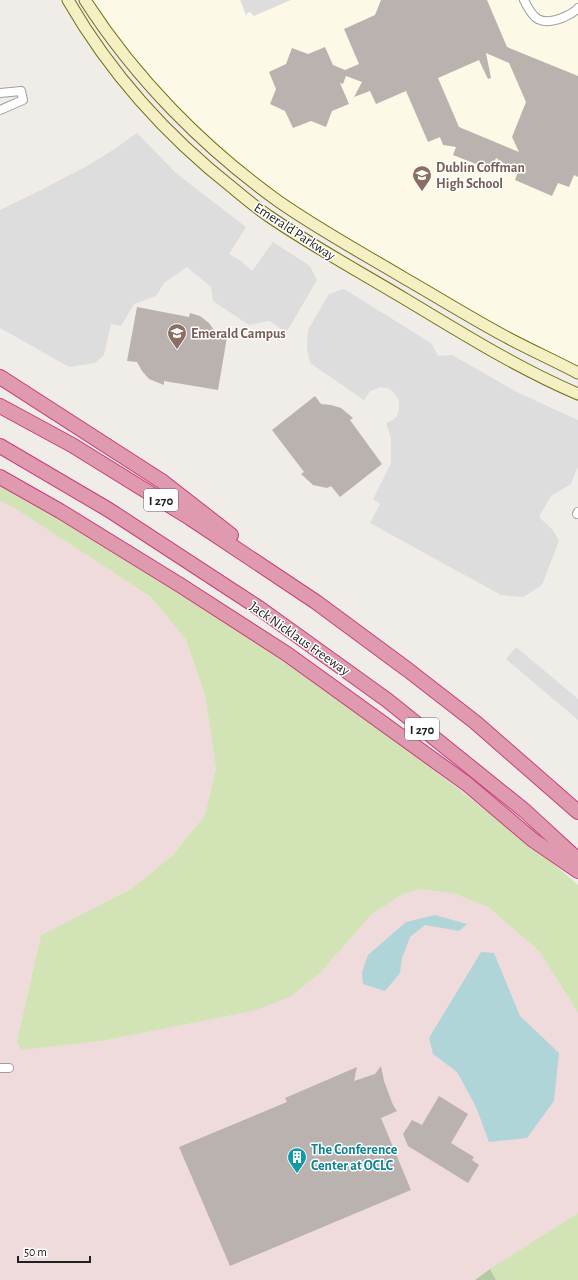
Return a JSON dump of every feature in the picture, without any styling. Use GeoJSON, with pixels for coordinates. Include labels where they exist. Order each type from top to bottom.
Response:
{"type":"FeatureCollection","features":[{"type":"Feature","properties":{"kind":"highway"},"geometry":{"type":"LineString","coordinates":[[0,377],[163,482],[316,602]]}},
{"type":"Feature","properties":{"kind":"highway","name":"I 270"},"geometry":{"type":"LineString","coordinates":[[0,406],[72,445],[190,518],[316,602],[475,722],[578,812]]}},
{"type":"Feature","properties":{"kind":"highway","name":"Jack Nicklaus Freeway"},"geometry":{"type":"LineString","coordinates":[[0,446],[109,510],[259,608],[380,695],[525,811],[578,860]]}},
{"type":"Feature","properties":{"kind":"highway"},"geometry":{"type":"LineString","coordinates":[[0,477],[60,511],[180,585],[287,654],[467,784],[533,840],[578,871]]}},
{"type":"Feature","properties":{"kind":"main road","name":"Emerald Parkway"},"geometry":{"type":"LineString","coordinates":[[68,0],[107,60],[135,94],[190,152],[252,204],[269,217],[308,242],[510,362],[578,394]]}},
{"type":"Feature","properties":{"kind":"main road","name":"Emerald Parkway"},"geometry":{"type":"LineString","coordinates":[[85,0],[104,29],[145,82],[234,166],[278,201],[318,227],[457,309],[509,338],[578,373]]}},
{"type":"Feature","properties":{"kind":"street"},"geometry":{"type":"LineString","coordinates":[[524,0],[530,13],[538,20],[546,22],[554,21],[569,15],[578,8]]}},
{"type":"Feature","properties":{"kind":"street"},"geometry":{"type":"LineString","coordinates":[[0,93],[21,91],[23,100],[0,110]]}},
{"type":"Feature","properties":{"kind":"street"},"geometry":{"type":"LineString","coordinates":[[0,1068],[9,1068]]}},
{"type":"Feature","properties":{"kind":"shaded area","name":"Dublin Coffman High School"},"geometry":{"type":"Polygon","coordinates":[[[85,0],[578,0],[578,373],[278,201],[171,108],[85,0]]]}},
{"type":"Feature","properties":{"kind":"shaded area"},"geometry":{"type":"Polygon","coordinates":[[[240,0],[291,0],[254,16],[250,12],[247,13],[247,16],[240,0]]]}},
{"type":"Feature","properties":{"kind":"shaded area"},"geometry":{"type":"Polygon","coordinates":[[[137,133],[177,174],[246,227],[229,254],[241,261],[252,271],[273,242],[310,266],[317,280],[286,333],[270,321],[249,325],[213,301],[211,287],[187,267],[164,283],[156,296],[134,304],[121,326],[111,324],[104,355],[95,363],[69,367],[0,328],[0,210],[87,166],[137,133]]]}},
{"type":"Feature","properties":{"kind":"shaded area"},"geometry":{"type":"Polygon","coordinates":[[[344,289],[431,343],[438,356],[452,355],[519,393],[578,420],[578,466],[571,484],[551,496],[539,517],[552,529],[559,541],[542,585],[523,597],[501,595],[370,523],[380,504],[373,499],[391,463],[391,438],[386,423],[393,420],[397,416],[399,411],[399,400],[390,389],[381,387],[370,391],[364,400],[310,363],[307,349],[308,330],[329,294],[344,289]]]}},
{"type":"Feature","properties":{"kind":"shaded area"},"geometry":{"type":"Polygon","coordinates":[[[0,501],[16,509],[151,597],[186,640],[205,695],[216,768],[205,815],[172,856],[131,889],[41,935],[17,1041],[21,1049],[102,1041],[253,1011],[320,973],[371,915],[401,895],[421,889],[455,894],[488,907],[539,951],[578,1013],[578,1213],[475,1280],[0,1280],[0,501]]]}},
{"type":"Feature","properties":{"kind":"shaded area"},"geometry":{"type":"Polygon","coordinates":[[[516,647],[578,699],[578,720],[506,659],[516,647]]]}},
{"type":"Feature","properties":{"kind":"green space"},"geometry":{"type":"Polygon","coordinates":[[[0,485],[59,517],[231,624],[366,717],[548,859],[578,885],[578,1013],[539,951],[488,907],[455,894],[421,889],[401,895],[371,915],[320,973],[290,997],[253,1011],[102,1041],[21,1050],[17,1041],[41,935],[131,889],[172,856],[205,815],[216,768],[205,695],[186,640],[151,597],[16,509],[0,501],[0,485]]]}},
{"type":"Feature","properties":{"kind":"green space"},"geometry":{"type":"Polygon","coordinates":[[[578,1213],[578,1280],[496,1280],[490,1269],[578,1213]]]}},
{"type":"Feature","properties":{"kind":"green space"},"geometry":{"type":"Polygon","coordinates":[[[490,1269],[496,1280],[475,1280],[490,1269]]]}},
{"type":"Feature","properties":{"kind":"water"},"geometry":{"type":"Polygon","coordinates":[[[435,915],[467,924],[459,931],[425,925],[410,937],[402,958],[400,973],[385,991],[363,984],[362,972],[368,955],[406,922],[435,915]]]}},
{"type":"Feature","properties":{"kind":"water"},"geometry":{"type":"Polygon","coordinates":[[[481,952],[494,953],[520,1016],[559,1053],[554,1101],[527,1138],[489,1142],[476,1107],[457,1072],[433,1054],[429,1038],[481,952]]]}},
{"type":"Feature","properties":{"kind":"building"},"geometry":{"type":"Polygon","coordinates":[[[381,0],[487,0],[507,47],[578,76],[578,177],[574,175],[569,187],[558,183],[552,196],[515,180],[519,169],[505,164],[496,158],[491,170],[453,155],[456,147],[443,145],[440,137],[428,142],[406,91],[376,104],[370,91],[354,97],[362,82],[346,76],[343,84],[340,83],[349,104],[332,111],[326,127],[311,121],[293,128],[285,111],[270,104],[276,89],[269,72],[286,64],[292,48],[308,54],[325,47],[333,65],[345,70],[359,64],[344,29],[375,15],[381,0]],[[486,53],[491,78],[488,79],[479,60],[438,78],[459,127],[519,152],[512,137],[526,102],[509,63],[486,53]]]}},
{"type":"Feature","properties":{"kind":"building","name":"Emerald Campus"},"geometry":{"type":"Polygon","coordinates":[[[137,307],[189,317],[190,313],[200,316],[209,323],[214,330],[213,334],[227,337],[218,390],[164,381],[164,385],[149,379],[137,362],[127,361],[137,307]]]}},
{"type":"Feature","properties":{"kind":"building"},"geometry":{"type":"Polygon","coordinates":[[[315,396],[321,404],[341,408],[353,418],[350,420],[382,464],[340,497],[331,486],[327,488],[313,485],[301,474],[304,472],[272,430],[315,396]]]}},
{"type":"Feature","properties":{"kind":"building","name":"The Conference Center at OCLC"},"geometry":{"type":"Polygon","coordinates":[[[381,1066],[384,1081],[393,1105],[397,1111],[381,1118],[411,1190],[230,1266],[179,1147],[287,1102],[285,1098],[357,1067],[354,1081],[375,1074],[381,1066]]]}},
{"type":"Feature","properties":{"kind":"building"},"geometry":{"type":"Polygon","coordinates":[[[439,1096],[468,1114],[451,1143],[474,1157],[472,1160],[479,1165],[468,1183],[408,1146],[403,1134],[412,1120],[422,1125],[439,1096]]]}},
{"type":"Feature","properties":{"kind":"place","name":"Dublin Coffman High School"},"geometry":{"type":"Point","coordinates":[422,192]}},
{"type":"Feature","properties":{"kind":"place","name":"Emerald Campus"},"geometry":{"type":"Point","coordinates":[177,350]}},
{"type":"Feature","properties":{"kind":"place","name":"The Conference Center at OCLC"},"geometry":{"type":"Point","coordinates":[297,1174]}}]}
